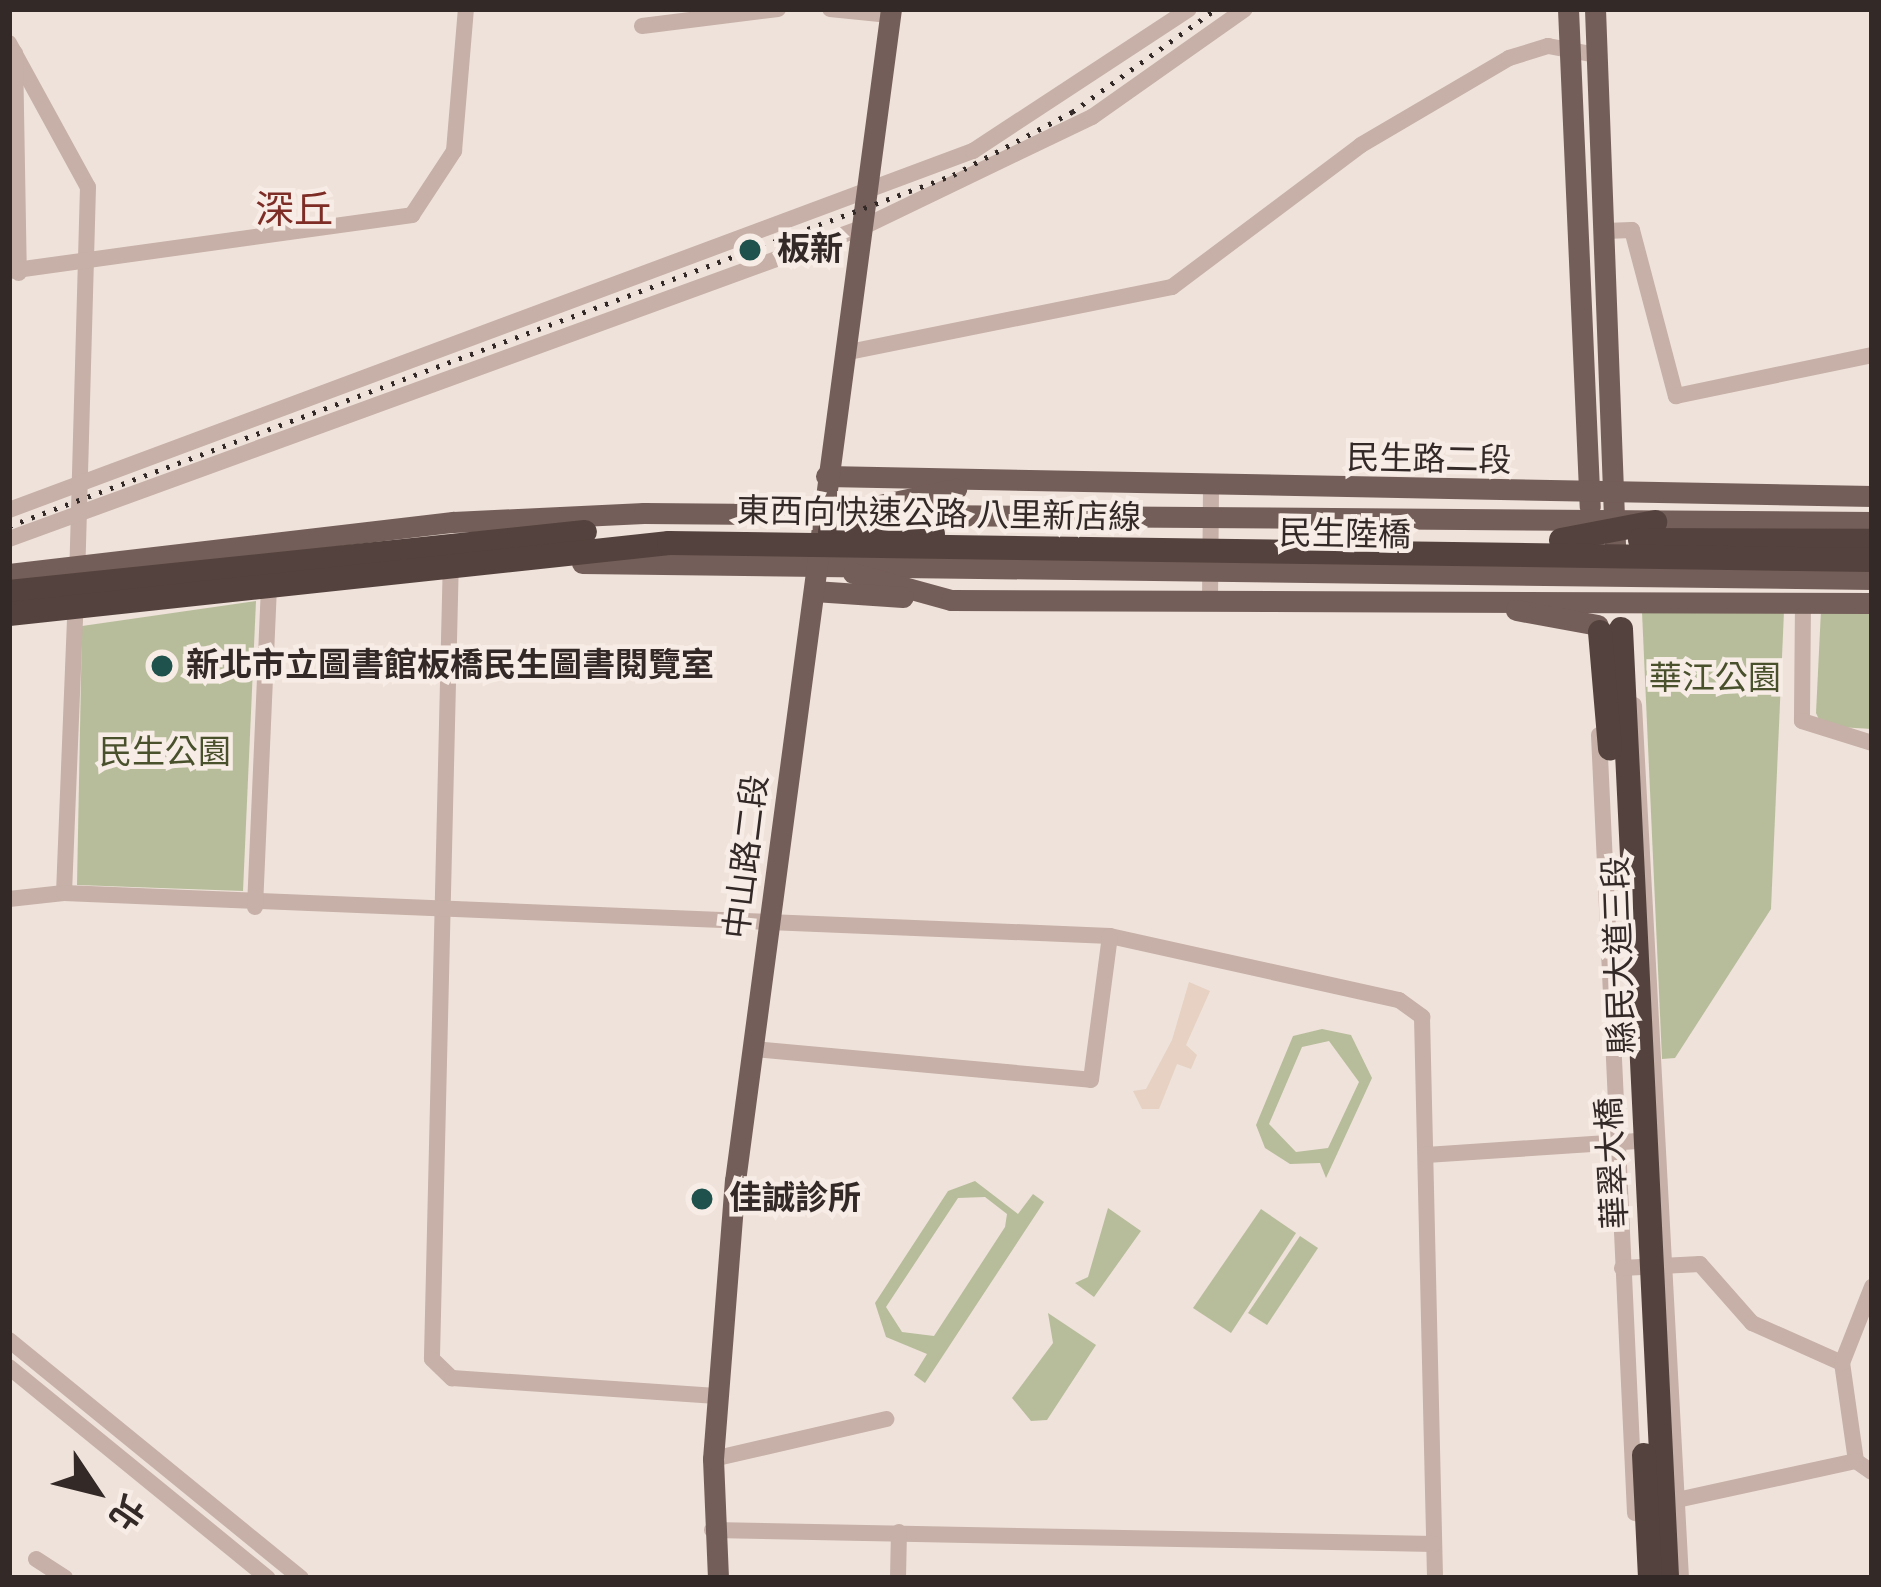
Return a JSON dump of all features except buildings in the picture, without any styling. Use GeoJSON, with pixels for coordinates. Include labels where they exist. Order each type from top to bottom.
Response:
{"type":"FeatureCollection","features":[{"type":"Feature","properties":{"kind":"highway"},"geometry":{"type":"LineString","coordinates":[[1557,548],[1655,522]]}},
{"type":"Feature","properties":{"kind":"highway","name":"東西向快速公路 八里新店線"},"geometry":{"type":"LineString","coordinates":[[9,614],[669,543],[1557,548],[1870,528]]}},
{"type":"Feature","properties":{"kind":"highway","name":"東西向快速公路 八里新店線"},"geometry":{"type":"LineString","coordinates":[[9,592],[384,546],[663,529],[1557,548],[1869,573]]}},
{"type":"Feature","properties":{"kind":"highway"},"geometry":{"type":"LineString","coordinates":[[1557,548],[1653,574]]}},
{"type":"Feature","properties":{"kind":"highway"},"geometry":{"type":"LineString","coordinates":[[1606,629],[1618,744]]}},
{"type":"Feature","properties":{"kind":"highway","name":"華翠大橋"},"geometry":{"type":"LineString","coordinates":[[1618,744],[1650,1578]]}},
{"type":"Feature","properties":{"kind":"highway","name":"華翠大橋"},"geometry":{"type":"LineString","coordinates":[[1618,744],[1667,1578]]}},
{"type":"Feature","properties":{"kind":"main road"},"geometry":{"type":"LineString","coordinates":[[1568,9],[1589,492],[1604,547]]}},
{"type":"Feature","properties":{"kind":"main road"},"geometry":{"type":"LineString","coordinates":[[1595,9],[1612,492],[1604,547]]}},
{"type":"Feature","properties":{"kind":"main road","name":"中山路二段"},"geometry":{"type":"LineString","coordinates":[[712,1571],[716,1396],[753,1049],[891,12]]}},
{"type":"Feature","properties":{"kind":"main road","name":"民生路二段"},"geometry":{"type":"LineString","coordinates":[[826,476],[1211,489],[1872,496]]}},
{"type":"Feature","properties":{"kind":"main road","name":"民生路二段"},"geometry":{"type":"LineString","coordinates":[[822,517],[986,483]]}},
{"type":"Feature","properties":{"kind":"main road","name":"民生陸橋"},"geometry":{"type":"LineString","coordinates":[[822,517],[1090,515],[1870,528]]}},
{"type":"Feature","properties":{"kind":"main road"},"geometry":{"type":"LineString","coordinates":[[9,574],[452,522],[822,517]]}},
{"type":"Feature","properties":{"kind":"main road","name":"縣民大道三段"},"geometry":{"type":"LineString","coordinates":[[1604,547],[1619,602],[1606,629]]}},
{"type":"Feature","properties":{"kind":"main road","name":"縣民大道三段"},"geometry":{"type":"LineString","coordinates":[[1604,547],[1594,602],[1606,629]]}},
{"type":"Feature","properties":{"kind":"main road"},"geometry":{"type":"LineString","coordinates":[[9,625],[450,573],[650,559],[818,563],[951,600]]}},
{"type":"Feature","properties":{"kind":"main road","name":"民生陸橋"},"geometry":{"type":"LineString","coordinates":[[818,563],[1869,573]]}},
{"type":"Feature","properties":{"kind":"main road"},"geometry":{"type":"LineString","coordinates":[[814,591],[951,600],[1510,608],[1594,602],[1872,603]]}},
{"type":"Feature","properties":{"kind":"main road"},"geometry":{"type":"LineString","coordinates":[[1510,608],[1606,629]]}},
{"type":"Feature","properties":{"kind":"street"},"geometry":{"type":"LineString","coordinates":[[12,48],[14,272],[412,215],[454,151],[466,9]]}},
{"type":"Feature","properties":{"kind":"street"},"geometry":{"type":"LineString","coordinates":[[641,26],[778,9]]}},
{"type":"Feature","properties":{"kind":"street"},"geometry":{"type":"LineString","coordinates":[[830,9],[891,12]]}},
{"type":"Feature","properties":{"kind":"street"},"geometry":{"type":"LineString","coordinates":[[9,510],[867,181],[973,151],[1189,9]]}},
{"type":"Feature","properties":{"kind":"street"},"geometry":{"type":"LineString","coordinates":[[9,539],[859,229],[1092,117],[1246,9]]}},
{"type":"Feature","properties":{"kind":"street"},"geometry":{"type":"LineString","coordinates":[[844,353],[1172,287],[1442,98],[1509,58],[1548,46],[1597,56]]}},
{"type":"Feature","properties":{"kind":"street"},"geometry":{"type":"LineString","coordinates":[[12,48],[88,187],[64,893]]}},
{"type":"Feature","properties":{"kind":"street"},"geometry":{"type":"LineString","coordinates":[[1605,231],[1632,230],[1676,396],[1872,355]]}},
{"type":"Feature","properties":{"kind":"street"},"geometry":{"type":"LineString","coordinates":[[1210,603],[1211,489]]}},
{"type":"Feature","properties":{"kind":"street"},"geometry":{"type":"LineString","coordinates":[[452,522],[439,912],[439,1371],[716,1396]]}},
{"type":"Feature","properties":{"kind":"street"},"geometry":{"type":"LineString","coordinates":[[255,907],[269,592]]}},
{"type":"Feature","properties":{"kind":"street"},"geometry":{"type":"LineString","coordinates":[[1803,601],[1802,721],[1872,743]]}},
{"type":"Feature","properties":{"kind":"street","name":"縣民大道三段"},"geometry":{"type":"LineString","coordinates":[[1606,629],[1648,823],[1682,1578]]}},
{"type":"Feature","properties":{"kind":"street","name":"縣民大道三段"},"geometry":{"type":"LineString","coordinates":[[1606,629],[1616,1142],[1639,1578]]}},
{"type":"Feature","properties":{"kind":"street"},"geometry":{"type":"LineString","coordinates":[[9,899],[64,893],[255,907],[1110,936],[1415,1009],[1426,1155],[1435,1578]]}},
{"type":"Feature","properties":{"kind":"street"},"geometry":{"type":"LineString","coordinates":[[753,1049],[1090,1080],[1110,936]]}},
{"type":"Feature","properties":{"kind":"street"},"geometry":{"type":"LineString","coordinates":[[1426,1155],[1660,1139]]}},
{"type":"Feature","properties":{"kind":"street"},"geometry":{"type":"LineString","coordinates":[[1622,1268],[1700,1264],[1752,1323],[1842,1363]]}},
{"type":"Feature","properties":{"kind":"street"},"geometry":{"type":"LineString","coordinates":[[1856,1461],[1842,1363],[1872,1287]]}},
{"type":"Feature","properties":{"kind":"street"},"geometry":{"type":"LineString","coordinates":[[9,1340],[301,1578]]}},
{"type":"Feature","properties":{"kind":"street"},"geometry":{"type":"LineString","coordinates":[[9,1367],[268,1578]]}},
{"type":"Feature","properties":{"kind":"street"},"geometry":{"type":"LineString","coordinates":[[713,1459],[886,1419]]}},
{"type":"Feature","properties":{"kind":"street"},"geometry":{"type":"LineString","coordinates":[[1677,1500],[1856,1461],[1872,1472]]}},
{"type":"Feature","properties":{"kind":"street"},"geometry":{"type":"LineString","coordinates":[[712,1530],[1434,1544]]}},
{"type":"Feature","properties":{"kind":"street"},"geometry":{"type":"LineString","coordinates":[[898,1578],[899,1532]]}},
{"type":"Feature","properties":{"kind":"street"},"geometry":{"type":"LineString","coordinates":[[36,1559],[65,1578]]}},
{"type":"Feature","properties":{"kind":"green space","name":"民生公園"},"geometry":{"type":"Polygon","coordinates":[[[256,601],[243,891],[77,885],[82,626],[256,601]]]}},
{"type":"Feature","properties":{"kind":"green space"},"geometry":{"type":"Polygon","coordinates":[[[1821,610],[1872,612],[1872,729],[1822,726],[1816,713],[1821,610]]]}},
{"type":"Feature","properties":{"kind":"green space","name":"華江公園"},"geometry":{"type":"Polygon","coordinates":[[[1784,611],[1771,909],[1675,1058],[1662,1059],[1642,612],[1784,611]]]}},
{"type":"Feature","properties":{"kind":"green space"},"geometry":{"type":"Polygon","coordinates":[[[1322,1029],[1351,1035],[1372,1078],[1326,1178],[1320,1163],[1290,1164],[1265,1148],[1256,1125],[1293,1036],[1322,1029]],[[1329,1041],[1302,1047],[1269,1124],[1296,1152],[1328,1148],[1359,1082],[1329,1041]]]}},
{"type":"Feature","properties":{"kind":"green space"},"geometry":{"type":"Polygon","coordinates":[[[975,1181],[1018,1214],[1033,1194],[1044,1202],[925,1383],[914,1375],[927,1354],[886,1337],[875,1303],[948,1191],[975,1181]],[[985,1197],[958,1198],[886,1307],[902,1332],[934,1336],[1005,1227],[1007,1214],[985,1197]]]}},
{"type":"Feature","properties":{"kind":"green space"},"geometry":{"type":"Polygon","coordinates":[[[1108,1208],[1141,1231],[1094,1297],[1075,1283],[1088,1277],[1108,1208]]]}},
{"type":"Feature","properties":{"kind":"green space"},"geometry":{"type":"Polygon","coordinates":[[[1261,1209],[1296,1233],[1231,1333],[1193,1308],[1261,1209]]]}},
{"type":"Feature","properties":{"kind":"green space"},"geometry":{"type":"Polygon","coordinates":[[[1300,1236],[1318,1248],[1267,1325],[1248,1313],[1300,1236]]]}},
{"type":"Feature","properties":{"kind":"green space"},"geometry":{"type":"Polygon","coordinates":[[[1048,1313],[1096,1345],[1047,1420],[1031,1421],[1012,1398],[1053,1343],[1048,1313]]]}},
{"type":"Feature","properties":{"kind":"shaded area"},"geometry":{"type":"Polygon","coordinates":[[[1189,982],[1210,991],[1186,1045],[1197,1055],[1191,1069],[1177,1064],[1159,1109],[1142,1109],[1133,1091],[1146,1089],[1172,1040],[1189,982]]]}},
{"type":"Feature","properties":{"kind":"railway"},"geometry":{"type":"LineString","coordinates":[[9,526],[953,175],[1072,112],[1216,9]]}},
{"type":"Feature","properties":{"kind":"place","name":"板新"},"geometry":{"type":"Point","coordinates":[750,250]}},
{"type":"Feature","properties":{"kind":"place","name":"新北市立圖書館板橋民生圖書閱覽室"},"geometry":{"type":"Point","coordinates":[162,666]}},
{"type":"Feature","properties":{"kind":"place","name":"佳誠診所"},"geometry":{"type":"Point","coordinates":[702,1199]}},
{"type":"Feature","properties":{"kind":"district","name":"深丘"},"geometry":{"type":"Point","coordinates":[294,211]}}]}
